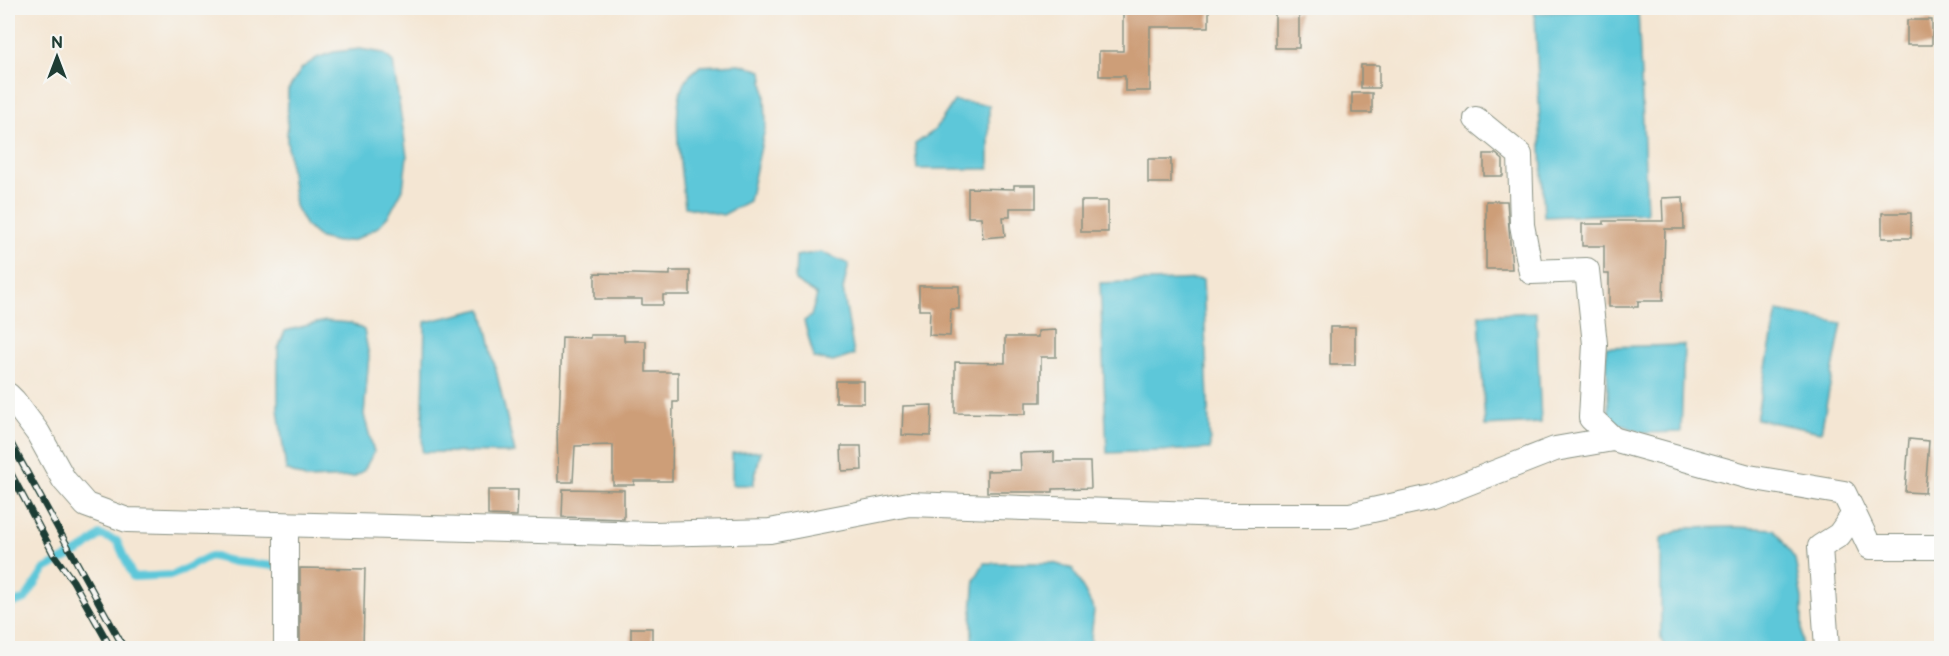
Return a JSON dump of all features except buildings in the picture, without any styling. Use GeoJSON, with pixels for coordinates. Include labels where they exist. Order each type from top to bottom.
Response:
{"type":"FeatureCollection","features":[{"type":"Feature","properties":{"kind":"street"},"geometry":{"type":"LineString","coordinates":[[1476,119],[1520,155],[1522,225],[1531,272],[1587,270],[1595,344],[1591,418],[1613,439]]}},
{"type":"Feature","properties":{"kind":"street"},"geometry":{"type":"LineString","coordinates":[[8,395],[38,433],[64,480],[86,505],[127,520],[654,534],[770,531],[909,504],[1226,515],[1350,515],[1432,497],[1555,449],[1613,439],[1749,477],[1844,493],[1870,547],[1941,547]]}},
{"type":"Feature","properties":{"kind":"street"},"geometry":{"type":"LineString","coordinates":[[1827,648],[1820,547],[1839,536],[1854,514]]}},
{"type":"Feature","properties":{"kind":"street"},"geometry":{"type":"LineString","coordinates":[[286,525],[286,648]]}},
{"type":"Feature","properties":{"kind":"water"},"geometry":{"type":"Polygon","coordinates":[[[1638,9],[1647,213],[1544,217],[1535,13],[1638,9]]]}},
{"type":"Feature","properties":{"kind":"water"},"geometry":{"type":"Polygon","coordinates":[[[360,49],[383,53],[393,62],[407,156],[403,189],[389,215],[378,227],[355,240],[337,242],[320,238],[306,226],[295,206],[287,140],[288,90],[302,68],[317,58],[334,52],[360,49]]]}},
{"type":"Feature","properties":{"kind":"water"},"geometry":{"type":"Polygon","coordinates":[[[740,64],[762,71],[765,96],[766,124],[749,201],[723,215],[685,207],[677,126],[680,95],[684,83],[700,66],[740,64]]]}},
{"type":"Feature","properties":{"kind":"water"},"geometry":{"type":"Polygon","coordinates":[[[954,101],[989,105],[989,169],[917,169],[915,144],[935,130],[954,101]]]}},
{"type":"Feature","properties":{"kind":"water"},"geometry":{"type":"Polygon","coordinates":[[[821,252],[849,264],[843,289],[854,355],[833,362],[814,358],[804,321],[811,316],[817,295],[795,281],[796,256],[821,252]]]}},
{"type":"Feature","properties":{"kind":"water"},"geometry":{"type":"Polygon","coordinates":[[[1203,279],[1210,449],[1107,453],[1100,283],[1203,279]]]}},
{"type":"Feature","properties":{"kind":"water"},"geometry":{"type":"Polygon","coordinates":[[[482,309],[515,453],[422,452],[425,322],[482,309]]]}},
{"type":"Feature","properties":{"kind":"water"},"geometry":{"type":"Polygon","coordinates":[[[1777,311],[1842,323],[1821,432],[1756,419],[1777,311]]]}},
{"type":"Feature","properties":{"kind":"water"},"geometry":{"type":"Polygon","coordinates":[[[1536,312],[1541,423],[1485,426],[1479,315],[1536,312]]]}},
{"type":"Feature","properties":{"kind":"water"},"geometry":{"type":"Polygon","coordinates":[[[325,321],[351,323],[364,330],[369,356],[364,415],[374,452],[364,470],[354,477],[307,479],[286,470],[278,408],[278,349],[285,331],[325,321]]]}},
{"type":"Feature","properties":{"kind":"water"},"geometry":{"type":"Polygon","coordinates":[[[1684,345],[1681,432],[1643,433],[1609,420],[1606,347],[1684,345]]]}},
{"type":"Feature","properties":{"kind":"water"},"geometry":{"type":"Polygon","coordinates":[[[761,451],[753,485],[732,485],[732,453],[761,451]]]}},
{"type":"Feature","properties":{"kind":"water"},"geometry":{"type":"Polygon","coordinates":[[[1685,528],[1774,529],[1795,559],[1802,599],[1802,648],[1665,648],[1661,639],[1661,538],[1685,528]]]}},
{"type":"Feature","properties":{"kind":"water"},"geometry":{"type":"Polygon","coordinates":[[[984,563],[1053,563],[1073,569],[1094,610],[1090,648],[972,648],[975,579],[984,563]]]}},
{"type":"Feature","properties":{"kind":"waterway"},"geometry":{"type":"LineString","coordinates":[[8,605],[25,599],[45,569],[85,548],[100,535],[117,541],[133,577],[173,575],[210,556],[235,562],[275,566]]}},
{"type":"Feature","properties":{"kind":"railway"},"geometry":{"type":"LineString","coordinates":[[8,438],[124,648]]}},
{"type":"Feature","properties":{"kind":"railway"},"geometry":{"type":"LineString","coordinates":[[8,468],[54,555],[73,581],[111,648]]}}]}
